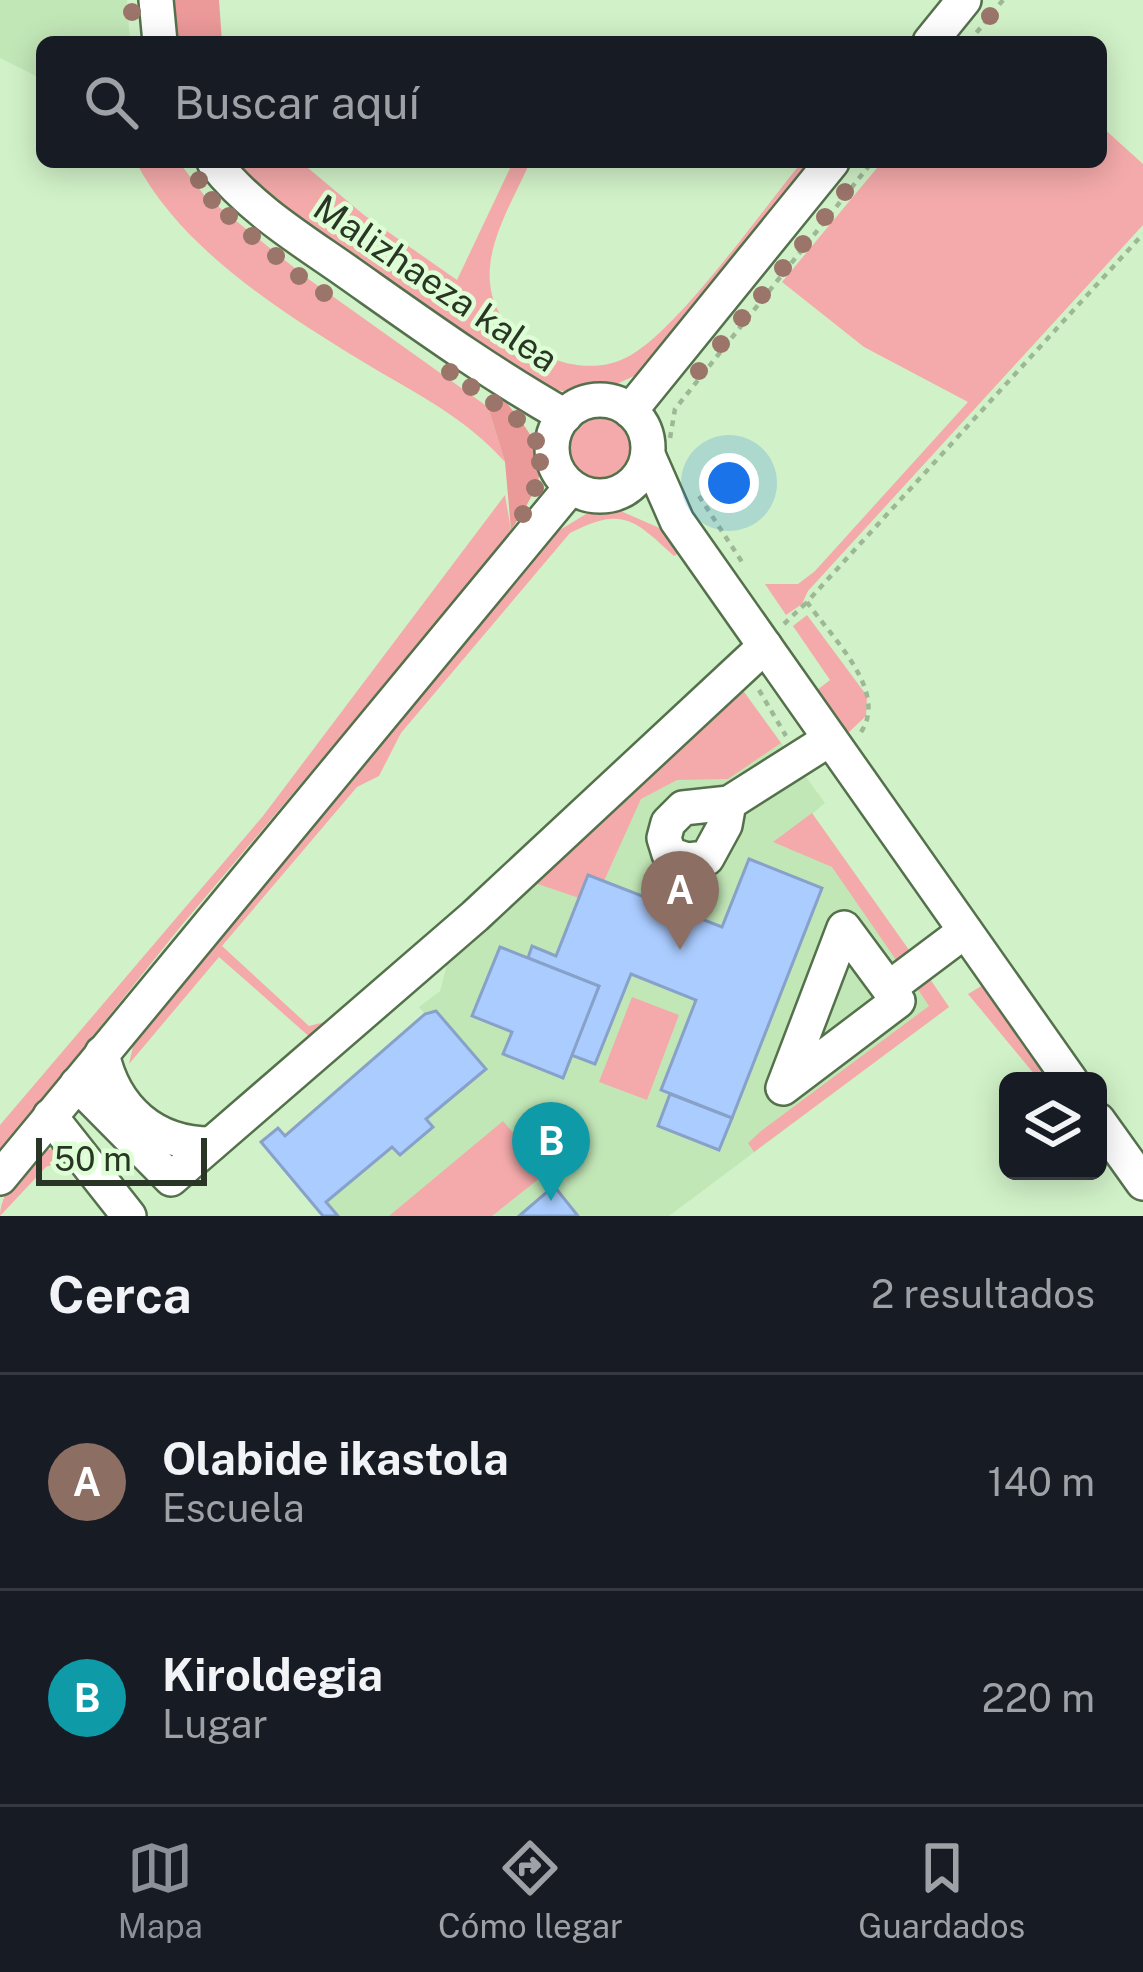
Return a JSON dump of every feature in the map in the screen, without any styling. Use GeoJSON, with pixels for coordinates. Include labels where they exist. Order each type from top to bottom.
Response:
{"type":"FeatureCollection","features":[{"type":"Feature","properties":{"kind":"street"},"geometry":{"type":"LineString","coordinates":[[156,0],[159,36]]}},
{"type":"Feature","properties":{"kind":"street"},"geometry":{"type":"LineString","coordinates":[[935,36],[964,0]]}},
{"type":"Feature","properties":{"kind":"street","name":"Malizhaeza kalea"},"geometry":{"type":"LineString","coordinates":[[219,168],[239,191],[299,237],[491,374],[565,416]]}},
{"type":"Feature","properties":{"kind":"street"},"geometry":{"type":"LineString","coordinates":[[631,411],[827,168]]}},
{"type":"Feature","properties":{"kind":"street"},"geometry":{"type":"LineString","coordinates":[[677,521],[661,451],[631,411],[597,400],[565,416],[554,435],[553,458],[571,487],[599,496],[639,499],[677,521],[782,647],[819,747],[965,931],[1065,1072]]}},
{"type":"Feature","properties":{"kind":"street"},"geometry":{"type":"LineString","coordinates":[[614,494],[638,478],[661,451]]}},
{"type":"Feature","properties":{"kind":"street"},"geometry":{"type":"LineString","coordinates":[[0,1178],[571,487]]}},
{"type":"Feature","properties":{"kind":"street"},"geometry":{"type":"LineString","coordinates":[[139,1216],[211,1144],[782,647]]}},
{"type":"Feature","properties":{"kind":"street"},"geometry":{"type":"LineString","coordinates":[[729,803],[819,747]]}},
{"type":"Feature","properties":{"kind":"street"},"geometry":{"type":"LineString","coordinates":[[889,988],[965,931]]}},
{"type":"Feature","properties":{"kind":"street"},"geometry":{"type":"LineString","coordinates":[[102,1053],[109,1084],[156,1134],[177,1144],[211,1144]]}},
{"type":"Feature","properties":{"kind":"street"},"geometry":{"type":"LineString","coordinates":[[77,1084],[172,1179]]}},
{"type":"Feature","properties":{"kind":"street"},"geometry":{"type":"LineString","coordinates":[[50,1116],[129,1216]]}},
{"type":"Feature","properties":{"kind":"street"},"geometry":{"type":"LineString","coordinates":[[1107,1133],[1143,1183]]}},
{"type":"Feature","properties":{"kind":"path"},"geometry":{"type":"LineString","coordinates":[[974,36],[1003,0]]}},
{"type":"Feature","properties":{"kind":"path"},"geometry":{"type":"LineString","coordinates":[[661,451],[670,439],[675,409],[867,168]]}},
{"type":"Feature","properties":{"kind":"path"},"geometry":{"type":"LineString","coordinates":[[819,747],[758,697],[807,602],[1143,234]]}},
{"type":"Feature","properties":{"kind":"path"},"geometry":{"type":"LineString","coordinates":[[661,451],[668,405],[677,389]]}},
{"type":"Feature","properties":{"kind":"path"},"geometry":{"type":"LineString","coordinates":[[689,482],[748,571]]}},
{"type":"Feature","properties":{"kind":"path"},"geometry":{"type":"LineString","coordinates":[[713,537],[737,571]]}},
{"type":"Feature","properties":{"kind":"path"},"geometry":{"type":"LineString","coordinates":[[807,602],[870,694],[872,713],[819,747]]}},
{"type":"Feature","properties":{"kind":"path"},"geometry":{"type":"LineString","coordinates":[[772,607],[782,647],[774,700],[819,747]]}},
{"type":"Feature","properties":{"kind":"shaded area"},"geometry":{"type":"Polygon","coordinates":[[[0,0],[127,0],[130,36],[36,36],[36,76],[0,58],[0,0]]]}},
{"type":"Feature","properties":{"kind":"shaded area"},"geometry":{"type":"Polygon","coordinates":[[[170,0],[219,0],[222,36],[176,36],[170,0]]]}},
{"type":"Feature","properties":{"kind":"shaded area"},"geometry":{"type":"Polygon","coordinates":[[[1107,131],[1143,164],[1143,225],[808,591],[802,604],[786,615],[765,584],[798,584],[815,571],[968,402],[864,347],[782,282],[877,168],[1107,168],[1107,131]]]}},
{"type":"Feature","properties":{"kind":"shaded area"},"geometry":{"type":"Polygon","coordinates":[[[140,168],[184,168],[204,195],[307,278],[488,407],[505,462],[459,420],[271,303],[208,252],[156,194],[140,168]]]}},
{"type":"Feature","properties":{"kind":"shaded area"},"geometry":{"type":"Polygon","coordinates":[[[308,168],[364,215],[457,280],[510,168],[527,168],[492,252],[490,283],[495,305],[523,341],[542,354],[587,366],[610,364],[651,340],[697,294],[797,168],[809,168],[645,370],[614,385],[581,392],[558,390],[512,369],[354,258],[241,170],[308,168]]]}},
{"type":"Feature","properties":{"kind":"shaded area"},"geometry":{"type":"Polygon","coordinates":[[[502,397],[529,433],[540,461],[534,490],[511,530],[505,462],[488,407],[502,397]]]}},
{"type":"Feature","properties":{"kind":"shaded area"},"geometry":{"type":"Polygon","coordinates":[[[599,413],[625,424],[636,450],[625,476],[599,487],[573,476],[562,450],[573,424],[599,413]]]}},
{"type":"Feature","properties":{"kind":"shaded area"},"geometry":{"type":"Polygon","coordinates":[[[505,495],[511,530],[498,550],[181,926],[0,1152],[0,1125],[263,816],[505,495]]]}},
{"type":"Feature","properties":{"kind":"shaded area"},"geometry":{"type":"Polygon","coordinates":[[[616,509],[671,533],[682,552],[674,556],[637,525],[615,519],[570,533],[401,733],[379,776],[357,787],[222,946],[309,1026],[325,1022],[533,847],[732,660],[738,662],[588,807],[312,1039],[219,957],[129,1064],[135,1038],[545,539],[591,511],[616,509]]]}},
{"type":"Feature","properties":{"kind":"shaded area"},"geometry":{"type":"Polygon","coordinates":[[[807,615],[867,696],[866,716],[848,733],[837,728],[812,694],[830,680],[793,626],[807,615]]]}},
{"type":"Feature","properties":{"kind":"shaded area"},"geometry":{"type":"Polygon","coordinates":[[[739,685],[825,803],[812,814],[949,1007],[669,1216],[323,1216],[261,1142],[278,1128],[286,1135],[425,1014],[419,1007],[440,991],[452,946],[739,685]]]}},
{"type":"Feature","properties":{"kind":"shaded area"},"geometry":{"type":"Polygon","coordinates":[[[739,685],[781,743],[728,779],[677,780],[641,799],[604,881],[588,875],[579,898],[529,881],[739,685]]]}},
{"type":"Feature","properties":{"kind":"shaded area"},"geometry":{"type":"Polygon","coordinates":[[[812,813],[914,957],[901,967],[832,867],[773,842],[812,813]]]}},
{"type":"Feature","properties":{"kind":"shaded area"},"geometry":{"type":"Polygon","coordinates":[[[926,973],[949,1007],[754,1152],[748,1143],[761,1131],[929,1006],[913,982],[926,973]]]}},
{"type":"Feature","properties":{"kind":"shaded area"},"geometry":{"type":"Polygon","coordinates":[[[983,985],[1046,1072],[1033,1072],[968,994],[983,985]]]}},
{"type":"Feature","properties":{"kind":"shaded area"},"geometry":{"type":"Polygon","coordinates":[[[632,997],[679,1015],[647,1100],[599,1082],[632,997]]]}},
{"type":"Feature","properties":{"kind":"shaded area"},"geometry":{"type":"Polygon","coordinates":[[[503,1121],[546,1173],[492,1216],[389,1216],[503,1121]]]}},
{"type":"Feature","properties":{"kind":"shaded area"},"geometry":{"type":"Polygon","coordinates":[[[54,1148],[62,1161],[46,1167],[0,1216],[18,1174],[35,1157],[54,1148]]]}},
{"type":"Feature","properties":{"kind":"building"},"geometry":{"type":"Polygon","coordinates":[[[749,859],[822,888],[732,1118],[661,1090],[696,1000],[631,974],[595,1064],[571,1055],[599,986],[528,958],[532,946],[556,956],[588,875],[722,927],[749,859]]]}},
{"type":"Feature","properties":{"kind":"building"},"geometry":{"type":"Polygon","coordinates":[[[500,947],[599,986],[563,1078],[503,1054],[512,1032],[472,1016],[500,947]]]}},
{"type":"Feature","properties":{"kind":"building"},"geometry":{"type":"Polygon","coordinates":[[[436,1011],[486,1069],[426,1119],[433,1127],[400,1155],[392,1147],[326,1202],[338,1216],[323,1216],[261,1142],[278,1128],[285,1136],[425,1014],[436,1011]]]}},
{"type":"Feature","properties":{"kind":"building"},"geometry":{"type":"Polygon","coordinates":[[[670,1094],[732,1118],[719,1150],[658,1126],[670,1094]]]}},
{"type":"Feature","properties":{"kind":"building"},"geometry":{"type":"Polygon","coordinates":[[[554,1186],[578,1216],[519,1216],[554,1186]]]}},
{"type":"Feature","properties":{"kind":"place","name":"Olabide ikastola"},"geometry":{"type":"Point","coordinates":[680,950]}},
{"type":"Feature","properties":{"kind":"place","name":"Kiroldegia"},"geometry":{"type":"Point","coordinates":[551,1201]}}]}
